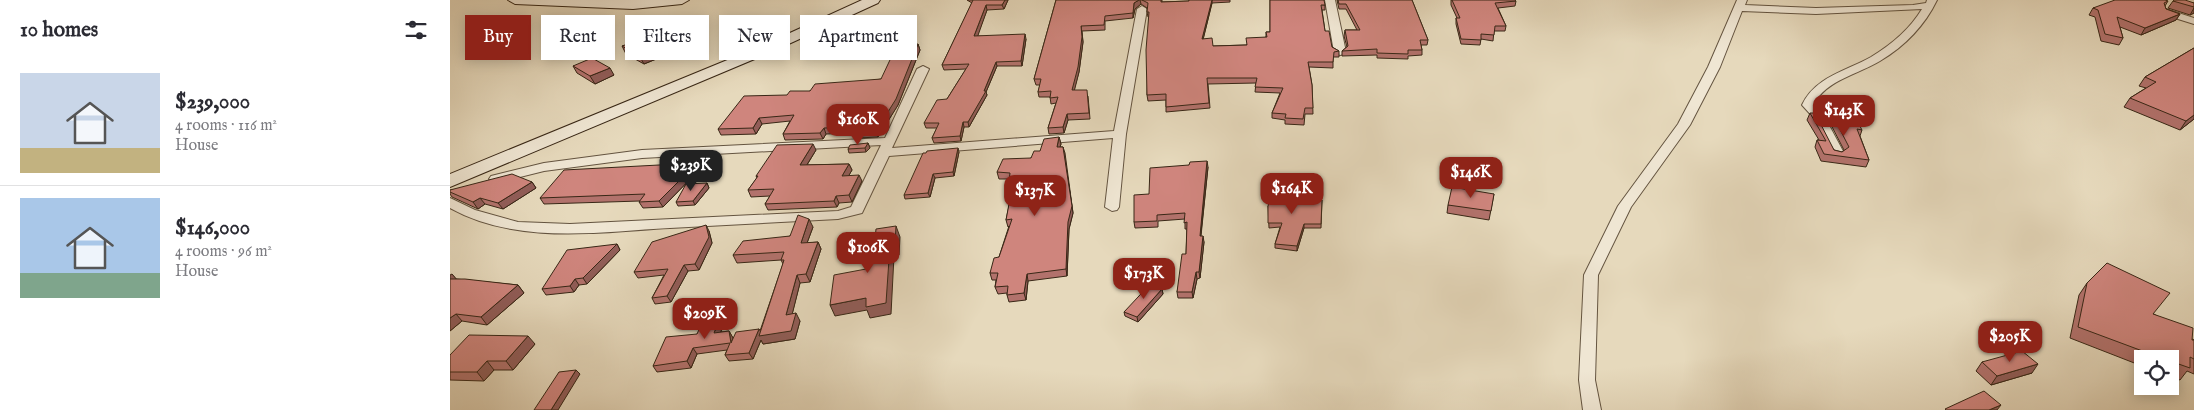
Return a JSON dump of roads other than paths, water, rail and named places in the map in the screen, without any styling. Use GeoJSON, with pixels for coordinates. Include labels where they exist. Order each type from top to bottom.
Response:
{"type":"FeatureCollection","features":[{"type":"Feature","properties":{"kind":"street"},"geometry":{"type":"LineString","coordinates":[[515,0],[633,5],[682,0]]}},
{"type":"Feature","properties":{"kind":"street"},"geometry":{"type":"LineString","coordinates":[[450,192],[873,0]]}},
{"type":"Feature","properties":{"kind":"street"},"geometry":{"type":"LineString","coordinates":[[1330,0],[1340,52]]}},
{"type":"Feature","properties":{"kind":"street"},"geometry":{"type":"LineString","coordinates":[[1845,0],[1856,10]]}},
{"type":"Feature","properties":{"kind":"street"},"geometry":{"type":"LineString","coordinates":[[1592,410],[1587,380],[1591,275],[1625,206],[1684,125],[1714,67],[1740,4],[1816,11],[1913,8],[1931,3]]}},
{"type":"Feature","properties":{"kind":"street"},"geometry":{"type":"LineString","coordinates":[[1838,153],[1817,114],[1808,105],[1810,98],[1820,87],[1877,58],[1898,42],[1914,29],[1931,3]]}},
{"type":"Feature","properties":{"kind":"street"},"geometry":{"type":"LineString","coordinates":[[1112,207],[1120,134],[1142,9]]}},
{"type":"Feature","properties":{"kind":"street"},"geometry":{"type":"LineString","coordinates":[[2166,12],[2194,21]]}},
{"type":"Feature","properties":{"kind":"street"},"geometry":{"type":"LineString","coordinates":[[450,192],[470,213],[518,227],[570,229],[838,215],[857,210],[923,69]]}},
{"type":"Feature","properties":{"kind":"street"},"geometry":{"type":"LineString","coordinates":[[450,192],[548,167],[615,155],[715,148],[886,147],[1120,134]]}}]}
